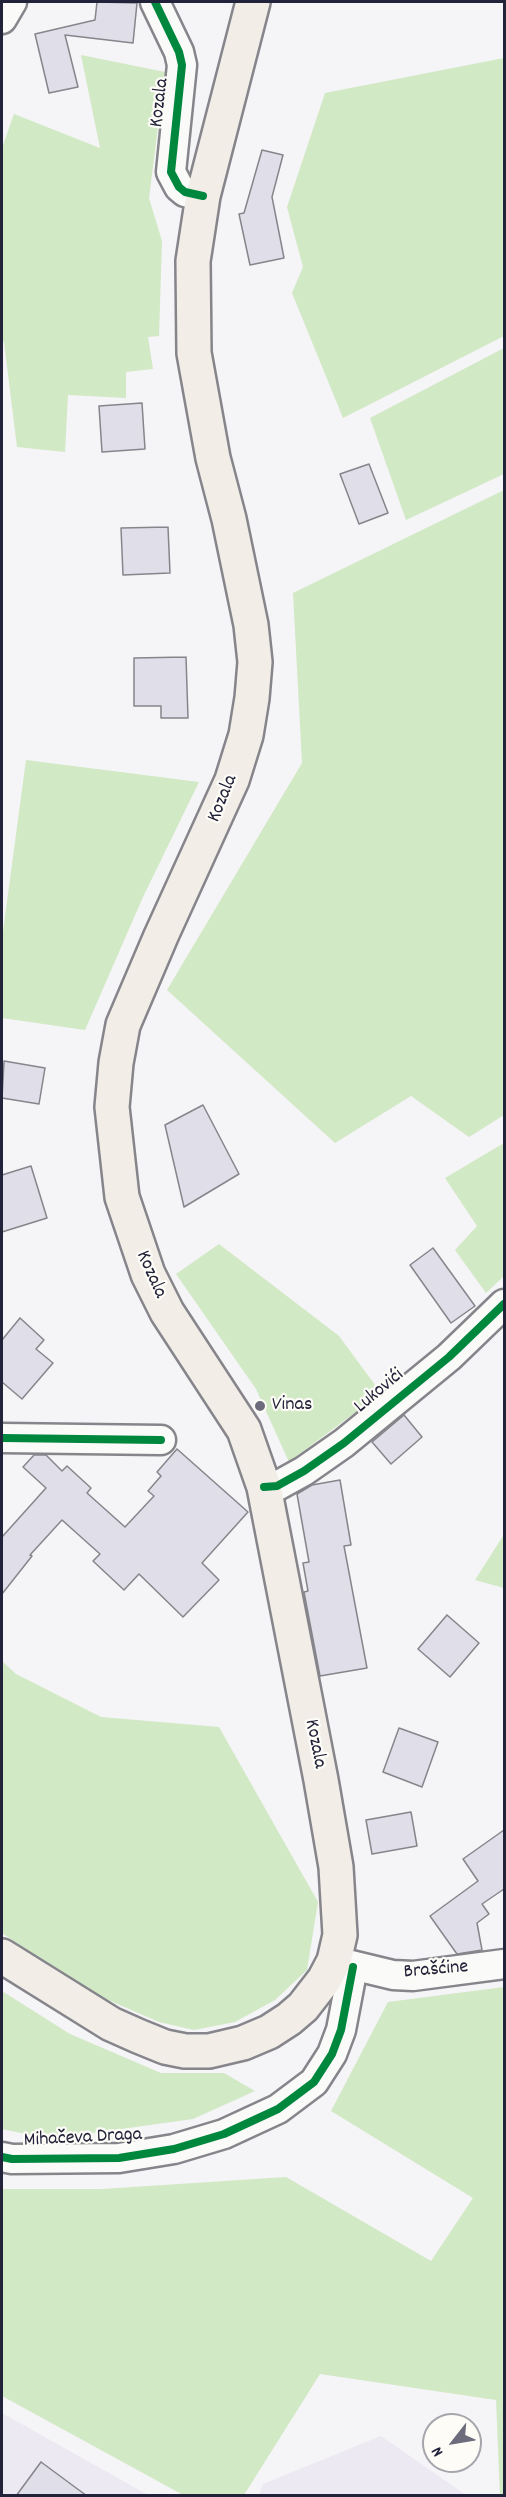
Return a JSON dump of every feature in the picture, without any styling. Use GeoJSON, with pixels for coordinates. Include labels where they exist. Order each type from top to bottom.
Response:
{"type":"FeatureCollection","features":[{"type":"Feature","properties":{"kind":"main road","name":"Kozala"},"geometry":{"type":"LineString","coordinates":[[2,1956],[111,2024],[165,2047],[185,2051],[225,2049],[269,2032],[303,2007],[324,1980],[343,1964],[336,1867],[264,1487],[244,1430],[168,1312],[148,1274],[122,1197],[112,1107],[116,1063],[123,1025],[232,780],[246,735],[252,698],[255,662],[251,625],[229,519],[213,458],[194,353],[193,261],[203,196],[253,2]]}},
{"type":"Feature","properties":{"kind":"street"},"geometry":{"type":"LineString","coordinates":[[2,19],[12,2]]}},
{"type":"Feature","properties":{"kind":"street","name":"Kozala"},"geometry":{"type":"LineString","coordinates":[[155,2],[179,52],[182,65],[182,82],[171,154],[171,172],[179,187],[185,192],[203,196]]}},
{"type":"Feature","properties":{"kind":"street","name":"Lukovići"},"geometry":{"type":"LineString","coordinates":[[264,1487],[278,1486],[304,1472],[344,1443],[449,1357],[504,1304]]}},
{"type":"Feature","properties":{"kind":"street"},"geometry":{"type":"LineString","coordinates":[[2,1438],[161,1440]]}},
{"type":"Feature","properties":{"kind":"street","name":"Brašćine"},"geometry":{"type":"LineString","coordinates":[[343,1964],[393,1975],[413,1976],[504,1964]]}},
{"type":"Feature","properties":{"kind":"street","name":"Mihačeva Draga"},"geometry":{"type":"LineString","coordinates":[[2,2157],[12,2159],[119,2158],[174,2149],[224,2134],[278,2109],[314,2082],[332,2054],[341,2030],[343,1964]]}},
{"type":"Feature","properties":{"kind":"shaded area"},"geometry":{"type":"Polygon","coordinates":[[[2,2413],[148,2495],[2,2495],[2,2413]]]}},
{"type":"Feature","properties":{"kind":"shaded area"},"geometry":{"type":"Polygon","coordinates":[[[381,2436],[422,2464],[422,2473],[434,2473],[466,2495],[259,2495],[263,2484],[381,2436]]]}},
{"type":"Feature","properties":{"kind":"green space"},"geometry":{"type":"Polygon","coordinates":[[[81,55],[165,72],[149,198],[162,241],[159,336],[148,337],[153,369],[126,372],[126,398],[68,395],[65,452],[17,447],[4,342],[2,341],[2,148],[14,114],[100,148],[81,55]]]}},
{"type":"Feature","properties":{"kind":"green space"},"geometry":{"type":"Polygon","coordinates":[[[504,58],[504,336],[343,418],[292,293],[303,267],[287,207],[325,93],[504,58]]]}},
{"type":"Feature","properties":{"kind":"green space"},"geometry":{"type":"Polygon","coordinates":[[[504,348],[504,474],[406,520],[370,418],[504,348]]]}},
{"type":"Feature","properties":{"kind":"green space"},"geometry":{"type":"Polygon","coordinates":[[[504,490],[504,1115],[469,1137],[411,1096],[335,1143],[167,990],[302,763],[293,593],[504,490]]]}},
{"type":"Feature","properties":{"kind":"green space"},"geometry":{"type":"Polygon","coordinates":[[[26,760],[199,782],[143,897],[85,1030],[2,1018],[2,939],[26,760]]]}},
{"type":"Feature","properties":{"kind":"green space"},"geometry":{"type":"Polygon","coordinates":[[[504,1143],[504,1276],[486,1293],[455,1250],[477,1226],[445,1178],[504,1143]]]}},
{"type":"Feature","properties":{"kind":"green space"},"geometry":{"type":"Polygon","coordinates":[[[219,1244],[339,1336],[381,1393],[289,1462],[256,1389],[176,1274],[219,1244]]]}},
{"type":"Feature","properties":{"kind":"green space"},"geometry":{"type":"Polygon","coordinates":[[[504,1533],[504,1588],[475,1580],[503,1536],[504,1533]]]}},
{"type":"Feature","properties":{"kind":"green space"},"geometry":{"type":"Polygon","coordinates":[[[2,1661],[16,1674],[101,1717],[219,1727],[318,1902],[307,1970],[275,2000],[235,2022],[194,2030],[159,2022],[90,1992],[2,1933],[2,1661]]]}},
{"type":"Feature","properties":{"kind":"green space"},"geometry":{"type":"Polygon","coordinates":[[[504,1987],[504,2495],[500,2495],[496,2400],[320,2374],[244,2495],[185,2496],[2,2396],[2,2189],[102,2189],[286,2177],[431,2261],[473,2198],[331,2111],[388,2002],[504,1987]]]}},
{"type":"Feature","properties":{"kind":"green space"},"geometry":{"type":"Polygon","coordinates":[[[2,1991],[70,2034],[161,2073],[224,2073],[255,2091],[193,2119],[49,2139],[2,2129],[2,1991]]]}},
{"type":"Feature","properties":{"kind":"building"},"geometry":{"type":"Polygon","coordinates":[[[97,2],[137,3],[133,43],[65,35],[78,87],[49,93],[35,34],[95,20],[97,2]]]}},
{"type":"Feature","properties":{"kind":"building"},"geometry":{"type":"Polygon","coordinates":[[[262,150],[283,155],[272,197],[284,258],[250,265],[239,214],[244,213],[262,150]]]}},
{"type":"Feature","properties":{"kind":"building"},"geometry":{"type":"Polygon","coordinates":[[[142,403],[145,449],[102,452],[99,406],[142,403]]]}},
{"type":"Feature","properties":{"kind":"building"},"geometry":{"type":"Polygon","coordinates":[[[369,464],[388,513],[359,524],[340,474],[369,464]]]}},
{"type":"Feature","properties":{"kind":"building"},"geometry":{"type":"Polygon","coordinates":[[[168,527],[170,573],[123,575],[121,528],[168,527]]]}},
{"type":"Feature","properties":{"kind":"building"},"geometry":{"type":"Polygon","coordinates":[[[186,657],[188,718],[161,718],[161,706],[134,706],[134,658],[186,657]]]}},
{"type":"Feature","properties":{"kind":"building"},"geometry":{"type":"Polygon","coordinates":[[[4,1061],[45,1068],[39,1104],[2,1098],[4,1061]]]}},
{"type":"Feature","properties":{"kind":"building"},"geometry":{"type":"Polygon","coordinates":[[[203,1105],[239,1174],[184,1207],[165,1125],[203,1105]]]}},
{"type":"Feature","properties":{"kind":"building"},"geometry":{"type":"Polygon","coordinates":[[[31,1166],[47,1218],[2,1232],[2,1175],[31,1166]]]}},
{"type":"Feature","properties":{"kind":"building"},"geometry":{"type":"Polygon","coordinates":[[[433,1248],[475,1306],[451,1323],[410,1265],[433,1248]]]}},
{"type":"Feature","properties":{"kind":"building"},"geometry":{"type":"Polygon","coordinates":[[[20,1318],[44,1340],[36,1349],[53,1363],[22,1399],[2,1382],[2,1340],[20,1318]]]}},
{"type":"Feature","properties":{"kind":"building"},"geometry":{"type":"Polygon","coordinates":[[[404,1415],[422,1437],[391,1464],[372,1442],[404,1415]]]}},
{"type":"Feature","properties":{"kind":"building"},"geometry":{"type":"Polygon","coordinates":[[[177,1449],[248,1512],[202,1563],[219,1580],[183,1617],[139,1574],[124,1590],[93,1561],[100,1554],[62,1520],[30,1555],[32,1556],[2,1594],[2,1537],[46,1488],[23,1467],[34,1455],[46,1455],[62,1471],[67,1466],[91,1488],[87,1493],[125,1527],[154,1496],[148,1491],[161,1476],[157,1472],[177,1449]]]}},
{"type":"Feature","properties":{"kind":"building"},"geometry":{"type":"Polygon","coordinates":[[[340,1480],[351,1545],[344,1546],[367,1668],[320,1676],[304,1592],[308,1591],[303,1563],[309,1562],[297,1494],[312,1485],[340,1480]]]}},
{"type":"Feature","properties":{"kind":"building"},"geometry":{"type":"Polygon","coordinates":[[[447,1615],[479,1643],[450,1677],[418,1649],[447,1615]]]}},
{"type":"Feature","properties":{"kind":"building"},"geometry":{"type":"Polygon","coordinates":[[[399,1728],[438,1742],[422,1787],[383,1772],[399,1728]]]}},
{"type":"Feature","properties":{"kind":"building"},"geometry":{"type":"Polygon","coordinates":[[[411,1812],[417,1846],[372,1854],[366,1820],[411,1812]]]}},
{"type":"Feature","properties":{"kind":"building"},"geometry":{"type":"Polygon","coordinates":[[[504,1830],[504,1889],[482,1904],[489,1914],[477,1923],[482,1950],[457,1954],[430,1916],[478,1881],[463,1859],[504,1830]]]}},
{"type":"Feature","properties":{"kind":"building"},"geometry":{"type":"Polygon","coordinates":[[[41,2462],[87,2496],[16,2496],[41,2462]]]}},
{"type":"Feature","properties":{"kind":"cycle path"},"geometry":{"type":"LineString","coordinates":[[155,2],[179,52],[182,65],[171,172],[179,187],[185,192],[203,196]]}},
{"type":"Feature","properties":{"kind":"cycle path"},"geometry":{"type":"LineString","coordinates":[[264,1487],[277,1486],[304,1471],[344,1443],[449,1357],[504,1304]]}},
{"type":"Feature","properties":{"kind":"cycle path"},"geometry":{"type":"LineString","coordinates":[[2,1438],[161,1440]]}},
{"type":"Feature","properties":{"kind":"cycle path"},"geometry":{"type":"LineString","coordinates":[[2,2157],[12,2159],[119,2158],[174,2149],[224,2134],[278,2109],[314,2082],[332,2054],[341,2030],[353,1967]]}},
{"type":"Feature","properties":{"kind":"place","name":"Vinas"},"geometry":{"type":"Point","coordinates":[260,1406]}}]}
